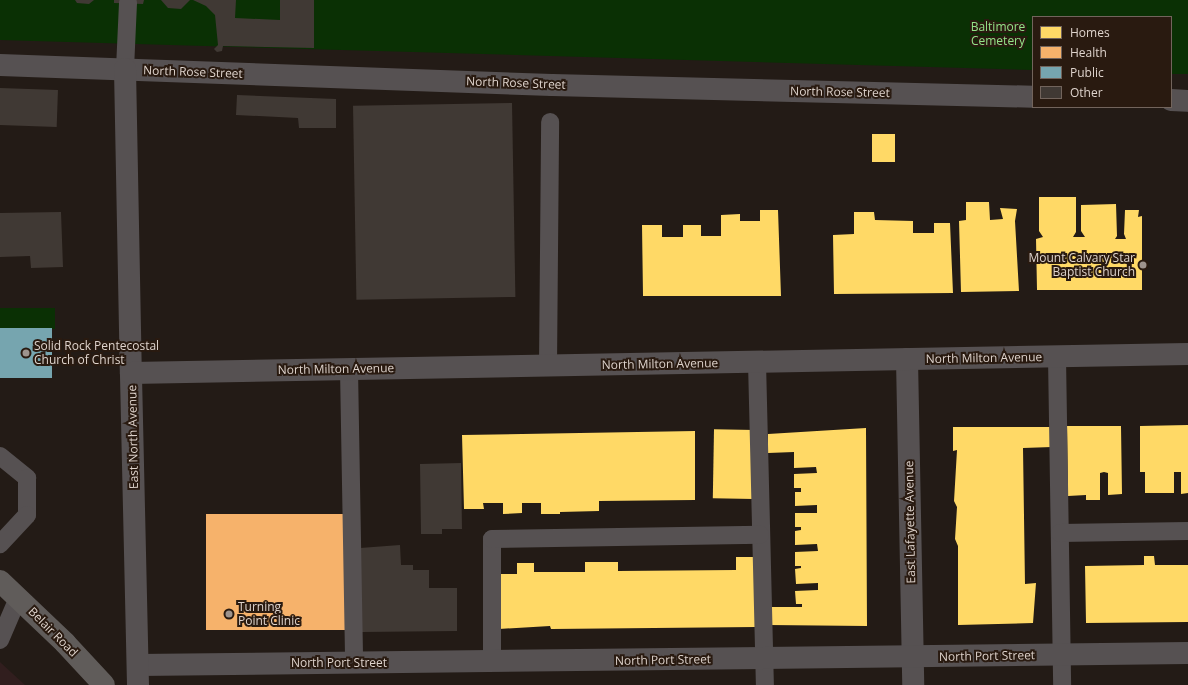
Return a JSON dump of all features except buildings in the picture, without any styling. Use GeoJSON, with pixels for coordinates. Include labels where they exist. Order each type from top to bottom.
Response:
{"type":"FeatureCollection","features":[{"type":"Feature","properties":{"kind":"main road","name":"Belair Road"},"geometry":{"type":"LineString","coordinates":[[0,581],[65,643],[104,685]]}},
{"type":"Feature","properties":{"kind":"street","name":"North Rose Street"},"geometry":{"type":"LineString","coordinates":[[0,65],[552,84],[1032,97]]}},
{"type":"Feature","properties":{"kind":"street","name":"East North Avenue"},"geometry":{"type":"LineString","coordinates":[[125,69],[138,675]]}},
{"type":"Feature","properties":{"kind":"street"},"geometry":{"type":"LineString","coordinates":[[1172,100],[1188,101]]}},
{"type":"Feature","properties":{"kind":"street","name":"North Milton Avenue"},"geometry":{"type":"LineString","coordinates":[[131,373],[1188,354]]}},
{"type":"Feature","properties":{"kind":"street","name":"East Lafayette Avenue"},"geometry":{"type":"LineString","coordinates":[[907,359],[912,685]]}},
{"type":"Feature","properties":{"kind":"street","name":"North Port Street"},"geometry":{"type":"LineString","coordinates":[[138,675],[354,663],[1188,653]]}},
{"type":"Feature","properties":{"kind":"lane"},"geometry":{"type":"LineString","coordinates":[[125,69],[128,3]]}},
{"type":"Feature","properties":{"kind":"lane"},"geometry":{"type":"LineString","coordinates":[[548,366],[550,122]]}},
{"type":"Feature","properties":{"kind":"lane"},"geometry":{"type":"LineString","coordinates":[[1057,357],[1062,685]]}},
{"type":"Feature","properties":{"kind":"lane"},"geometry":{"type":"LineString","coordinates":[[757,362],[760,535],[765,685]]}},
{"type":"Feature","properties":{"kind":"lane"},"geometry":{"type":"LineString","coordinates":[[349,369],[354,663]]}},
{"type":"Feature","properties":{"kind":"lane"},"geometry":{"type":"LineString","coordinates":[[0,456],[27,478],[27,515],[0,544]]}},
{"type":"Feature","properties":{"kind":"lane"},"geometry":{"type":"LineString","coordinates":[[1060,533],[1188,531]]}},
{"type":"Feature","properties":{"kind":"lane"},"geometry":{"type":"LineString","coordinates":[[492,662],[492,540],[760,535]]}},
{"type":"Feature","properties":{"kind":"lane"},"geometry":{"type":"LineString","coordinates":[[0,640],[18,598]]}},
{"type":"Feature","properties":{"kind":"shaded area"},"geometry":{"type":"Polygon","coordinates":[[[0,662],[25,685],[0,685],[0,662]]]}},
{"type":"Feature","properties":{"kind":"green space","name":"Baltimore Cemetery"},"geometry":{"type":"Polygon","coordinates":[[[0,0],[1188,0],[1188,74],[1172,74],[1172,16],[1032,16],[1032,70],[0,40],[0,0]]]}},
{"type":"Feature","properties":{"kind":"green space"},"geometry":{"type":"Polygon","coordinates":[[[0,308],[55,308],[55,329],[0,329],[0,308]]]}},
{"type":"Feature","properties":{"kind":"place","name":"Mount Calvary Star Baptist Church"},"geometry":{"type":"Point","coordinates":[1143,265]}},
{"type":"Feature","properties":{"kind":"place","name":"Solid Rock Pentecostal Church of Christ"},"geometry":{"type":"Point","coordinates":[26,353]}},
{"type":"Feature","properties":{"kind":"place","name":"Turning Point Clinic"},"geometry":{"type":"Point","coordinates":[229,614]}}]}
